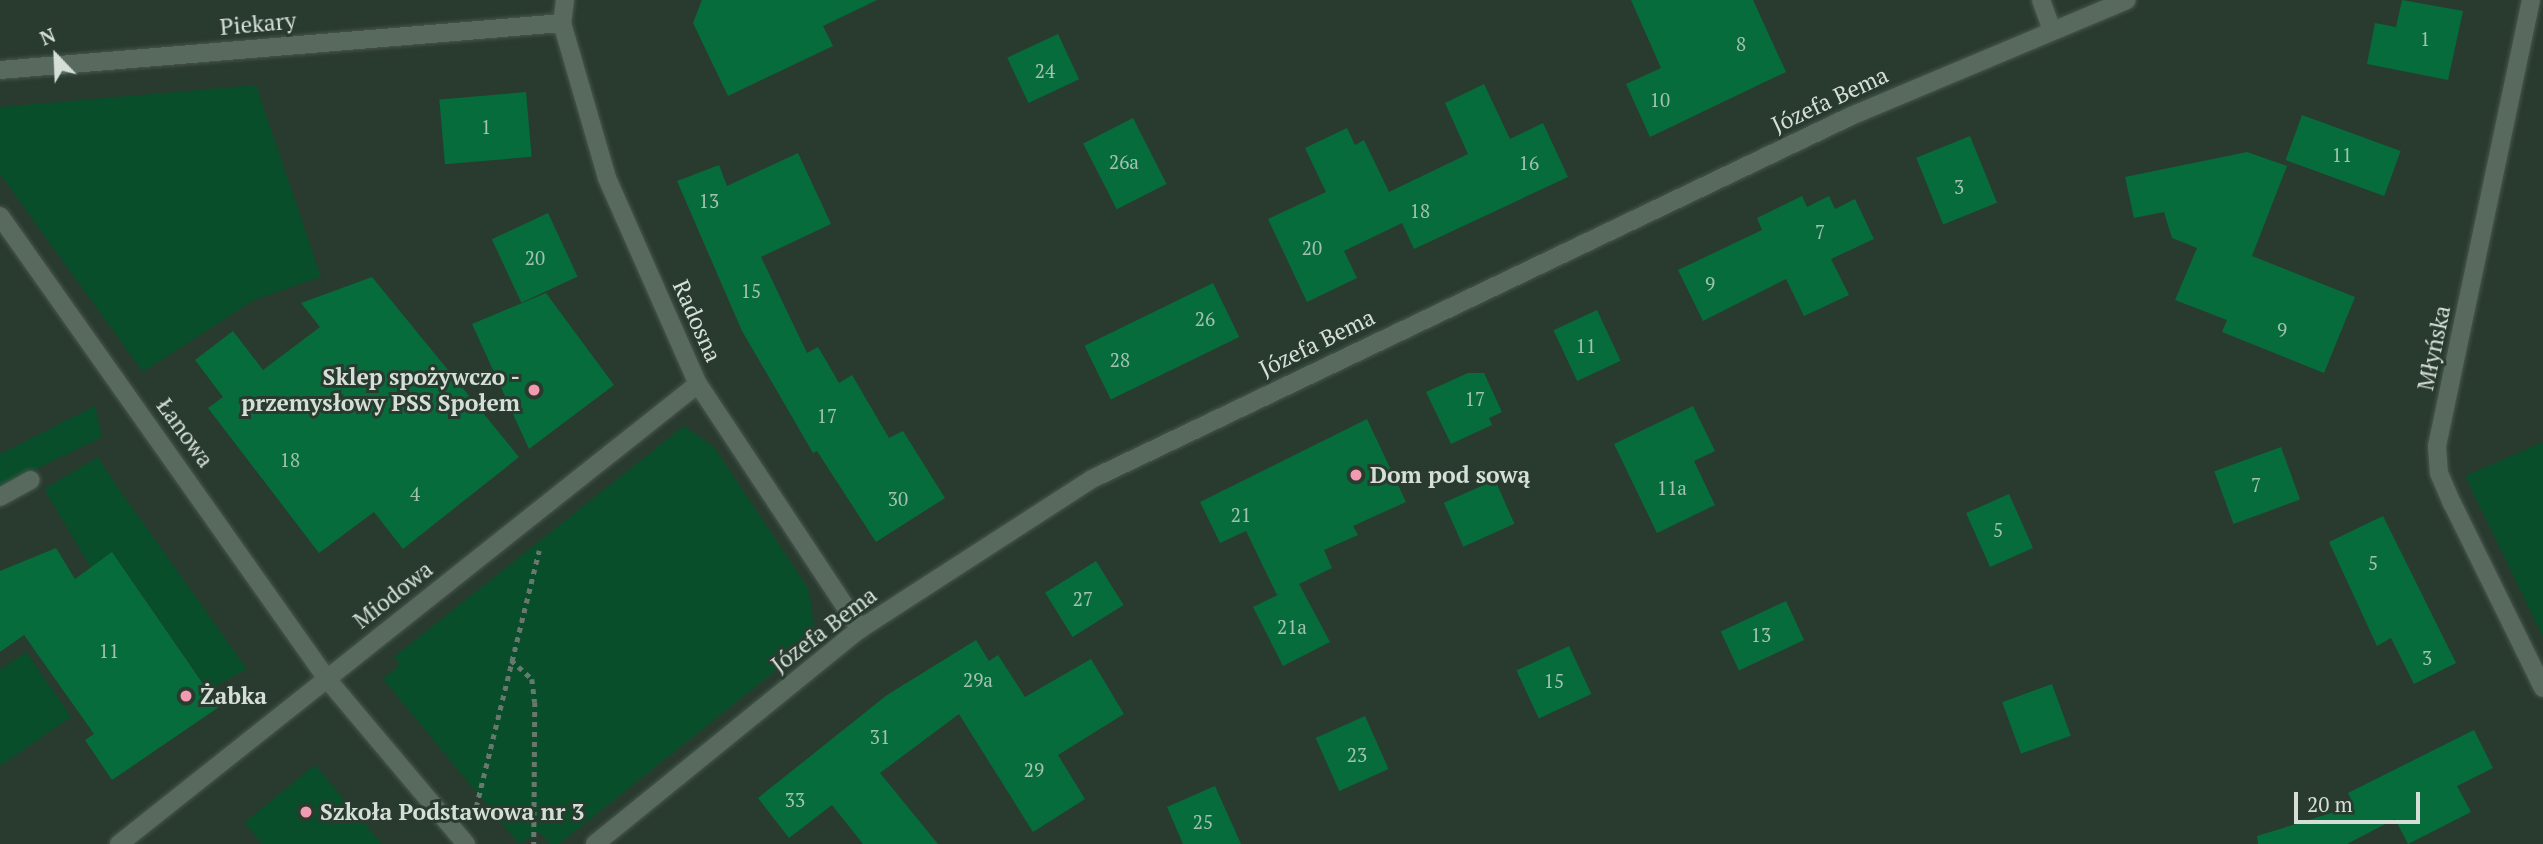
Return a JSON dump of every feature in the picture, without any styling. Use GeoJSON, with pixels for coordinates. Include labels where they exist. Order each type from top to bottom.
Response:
{"type":"FeatureCollection","features":[{"type":"Feature","properties":{"kind":"street","name":"Radosna"},"geometry":{"type":"LineString","coordinates":[[565,0],[562,23],[607,178],[698,384],[860,629]]}},
{"type":"Feature","properties":{"kind":"street"},"geometry":{"type":"LineString","coordinates":[[2040,0],[2051,27]]}},
{"type":"Feature","properties":{"kind":"street","name":"Józefa Bema"},"geometry":{"type":"LineString","coordinates":[[595,844],[860,629],[1134,457],[1851,116],[2051,27],[2127,0]]}},
{"type":"Feature","properties":{"kind":"street","name":"Młyńska"},"geometry":{"type":"LineString","coordinates":[[2531,0],[2437,446],[2439,473],[2452,503],[2543,688]]}},
{"type":"Feature","properties":{"kind":"street","name":"Piekary"},"geometry":{"type":"LineString","coordinates":[[0,70],[562,23]]}},
{"type":"Feature","properties":{"kind":"street","name":"Łanowa"},"geometry":{"type":"LineString","coordinates":[[0,216],[327,679],[466,844]]}},
{"type":"Feature","properties":{"kind":"street","name":"Miodowa"},"geometry":{"type":"LineString","coordinates":[[119,844],[698,384]]}},
{"type":"Feature","properties":{"kind":"street"},"geometry":{"type":"LineString","coordinates":[[0,497],[31,480]]}},
{"type":"Feature","properties":{"kind":"path"},"geometry":{"type":"LineString","coordinates":[[476,808],[542,539],[527,520]]}},
{"type":"Feature","properties":{"kind":"path"},"geometry":{"type":"LineString","coordinates":[[511,660],[532,679],[535,702],[534,844]]}},
{"type":"Feature","properties":{"kind":"green space"},"geometry":{"type":"Polygon","coordinates":[[[256,85],[321,277],[254,300],[143,372],[0,174],[0,107],[256,85]]]}},
{"type":"Feature","properties":{"kind":"green space"},"geometry":{"type":"Polygon","coordinates":[[[95,406],[102,437],[0,487],[0,454],[95,406]]]}},
{"type":"Feature","properties":{"kind":"green space"},"geometry":{"type":"Polygon","coordinates":[[[684,426],[714,447],[808,588],[815,629],[809,644],[559,844],[550,844],[539,832],[519,844],[383,679],[400,665],[394,657],[684,426]]]}},
{"type":"Feature","properties":{"kind":"green space"},"geometry":{"type":"Polygon","coordinates":[[[2543,442],[2543,637],[2465,476],[2543,442]]]}},
{"type":"Feature","properties":{"kind":"green space"},"geometry":{"type":"Polygon","coordinates":[[[98,457],[247,669],[208,690],[113,553],[91,568],[44,489],[98,457]]]}},
{"type":"Feature","properties":{"kind":"green space"},"geometry":{"type":"Polygon","coordinates":[[[26,652],[71,717],[0,766],[0,670],[26,652]]]}},
{"type":"Feature","properties":{"kind":"green space","name":"Szkoła Podstawowa nr 3"},"geometry":{"type":"Polygon","coordinates":[[[315,765],[382,844],[262,844],[244,823],[315,765]]]}},
{"type":"Feature","properties":{"kind":"building"},"geometry":{"type":"Polygon","coordinates":[[[702,0],[877,0],[823,26],[833,46],[728,96],[693,23],[702,0]]]}},
{"type":"Feature","properties":{"kind":"building"},"geometry":{"type":"Polygon","coordinates":[[[1631,0],[1753,0],[1786,72],[1650,137],[1626,84],[1661,68],[1631,0]]]}},
{"type":"Feature","properties":{"kind":"building"},"geometry":{"type":"Polygon","coordinates":[[[2402,0],[2463,11],[2448,80],[2367,64],[2375,23],[2396,27],[2402,0]]]}},
{"type":"Feature","properties":{"kind":"building"},"geometry":{"type":"Polygon","coordinates":[[[1058,34],[1079,79],[1028,103],[1007,58],[1058,34]]]}},
{"type":"Feature","properties":{"kind":"building"},"geometry":{"type":"Polygon","coordinates":[[[1484,84],[1510,139],[1543,123],[1568,177],[1414,249],[1402,223],[1344,251],[1357,278],[1307,302],[1268,219],[1326,192],[1305,148],[1347,128],[1355,145],[1364,140],[1389,192],[1468,154],[1445,103],[1484,84]]]}},
{"type":"Feature","properties":{"kind":"building"},"geometry":{"type":"Polygon","coordinates":[[[526,92],[532,157],[445,164],[439,100],[526,92]]]}},
{"type":"Feature","properties":{"kind":"building"},"geometry":{"type":"Polygon","coordinates":[[[2302,115],[2401,151],[2384,196],[2286,160],[2302,115]]]}},
{"type":"Feature","properties":{"kind":"building"},"geometry":{"type":"Polygon","coordinates":[[[1133,118],[1167,184],[1117,209],[1083,143],[1133,118]]]}},
{"type":"Feature","properties":{"kind":"building"},"geometry":{"type":"Polygon","coordinates":[[[1970,136],[1997,203],[1943,224],[1916,158],[1970,136]]]}},
{"type":"Feature","properties":{"kind":"building"},"geometry":{"type":"Polygon","coordinates":[[[2247,152],[2287,166],[2252,256],[2355,297],[2324,373],[2222,332],[2227,320],[2175,300],[2197,248],[2172,238],[2164,212],[2134,218],[2125,177],[2247,152]]]}},
{"type":"Feature","properties":{"kind":"building"},"geometry":{"type":"Polygon","coordinates":[[[798,153],[831,224],[761,257],[807,353],[818,347],[839,383],[852,375],[889,438],[903,431],[945,498],[876,542],[817,451],[813,453],[742,331],[677,181],[719,165],[727,186],[798,153]]]}},
{"type":"Feature","properties":{"kind":"building"},"geometry":{"type":"Polygon","coordinates":[[[1802,196],[1807,207],[1829,196],[1835,209],[1855,199],[1874,239],[1831,259],[1849,295],[1804,316],[1786,279],[1703,321],[1678,270],[1762,230],[1757,218],[1802,196]]]}},
{"type":"Feature","properties":{"kind":"building"},"geometry":{"type":"Polygon","coordinates":[[[548,213],[578,276],[521,303],[492,239],[548,213]]]}},
{"type":"Feature","properties":{"kind":"building"},"geometry":{"type":"Polygon","coordinates":[[[372,277],[519,457],[403,549],[374,512],[319,553],[208,408],[223,397],[195,360],[233,331],[263,370],[320,327],[301,303],[372,277]]]}},
{"type":"Feature","properties":{"kind":"building"},"geometry":{"type":"Polygon","coordinates":[[[1213,283],[1239,337],[1111,400],[1084,346],[1213,283]]]}},
{"type":"Feature","properties":{"kind":"building"},"geometry":{"type":"Polygon","coordinates":[[[546,293],[614,385],[529,449],[472,324],[546,293]]]}},
{"type":"Feature","properties":{"kind":"building"},"geometry":{"type":"Polygon","coordinates":[[[1597,310],[1621,361],[1577,381],[1553,330],[1597,310]]]}},
{"type":"Feature","properties":{"kind":"building"},"geometry":{"type":"Polygon","coordinates":[[[1468,373],[1484,373],[1502,412],[1489,418],[1492,425],[1451,444],[1426,392],[1468,373]]]}},
{"type":"Feature","properties":{"kind":"building"},"geometry":{"type":"Polygon","coordinates":[[[1693,406],[1715,451],[1694,461],[1715,505],[1657,533],[1614,444],[1693,406]]]}},
{"type":"Feature","properties":{"kind":"building"},"geometry":{"type":"Polygon","coordinates":[[[1367,419],[1406,502],[1353,526],[1358,535],[1324,550],[1332,568],[1299,584],[1330,642],[1283,666],[1253,607],[1282,593],[1277,595],[1246,531],[1220,543],[1200,502],[1367,419]]]}},
{"type":"Feature","properties":{"kind":"building"},"geometry":{"type":"Polygon","coordinates":[[[2281,447],[2300,500],[2233,524],[2214,471],[2281,447]]]}},
{"type":"Feature","properties":{"kind":"building"},"geometry":{"type":"Polygon","coordinates":[[[1495,480],[1515,524],[1463,547],[1444,503],[1495,480]]]}},
{"type":"Feature","properties":{"kind":"building"},"geometry":{"type":"Polygon","coordinates":[[[2009,494],[2033,548],[1990,567],[1966,513],[2009,494]]]}},
{"type":"Feature","properties":{"kind":"building"},"geometry":{"type":"Polygon","coordinates":[[[2383,516],[2456,663],[2414,684],[2391,638],[2377,646],[2329,542],[2383,516]]]}},
{"type":"Feature","properties":{"kind":"building"},"geometry":{"type":"Polygon","coordinates":[[[56,548],[75,579],[112,552],[219,707],[112,780],[85,740],[94,734],[24,635],[0,652],[0,571],[56,548]]]}},
{"type":"Feature","properties":{"kind":"building"},"geometry":{"type":"Polygon","coordinates":[[[1096,561],[1124,605],[1073,637],[1045,593],[1096,561]]]}},
{"type":"Feature","properties":{"kind":"building"},"geometry":{"type":"Polygon","coordinates":[[[1786,601],[1804,640],[1739,670],[1721,631],[1786,601]]]}},
{"type":"Feature","properties":{"kind":"building"},"geometry":{"type":"Polygon","coordinates":[[[976,640],[989,661],[998,655],[1025,697],[1091,659],[1124,714],[1058,755],[1085,799],[1033,832],[959,714],[880,773],[938,844],[863,844],[832,805],[789,838],[758,798],[887,695],[976,640]]]}},
{"type":"Feature","properties":{"kind":"building"},"geometry":{"type":"Polygon","coordinates":[[[1569,646],[1591,694],[1539,719],[1516,671],[1569,646]]]}},
{"type":"Feature","properties":{"kind":"building"},"geometry":{"type":"Polygon","coordinates":[[[2052,684],[2071,736],[2021,754],[2002,702],[2052,684]]]}},
{"type":"Feature","properties":{"kind":"building"},"geometry":{"type":"Polygon","coordinates":[[[1365,716],[1389,769],[1339,791],[1316,738],[1365,716]]]}},
{"type":"Feature","properties":{"kind":"building"},"geometry":{"type":"Polygon","coordinates":[[[2474,730],[2493,768],[2457,786],[2471,812],[2408,844],[2395,819],[2347,844],[2258,844],[2257,836],[2354,806],[2348,793],[2474,730]]]}},
{"type":"Feature","properties":{"kind":"building"},"geometry":{"type":"Polygon","coordinates":[[[1215,786],[1241,844],[1183,844],[1167,807],[1215,786]]]}},
{"type":"Feature","properties":{"kind":"place","name":"Sklep spożywczo - przemysłowy PSS Społem"},"geometry":{"type":"Point","coordinates":[534,390]}},
{"type":"Feature","properties":{"kind":"place","name":"Dom pod sową"},"geometry":{"type":"Point","coordinates":[1356,475]}},
{"type":"Feature","properties":{"kind":"place","name":"Żabka"},"geometry":{"type":"Point","coordinates":[186,696]}},
{"type":"Feature","properties":{"kind":"place","name":"Szkoła Podstawowa nr 3"},"geometry":{"type":"Point","coordinates":[306,812]}}]}
